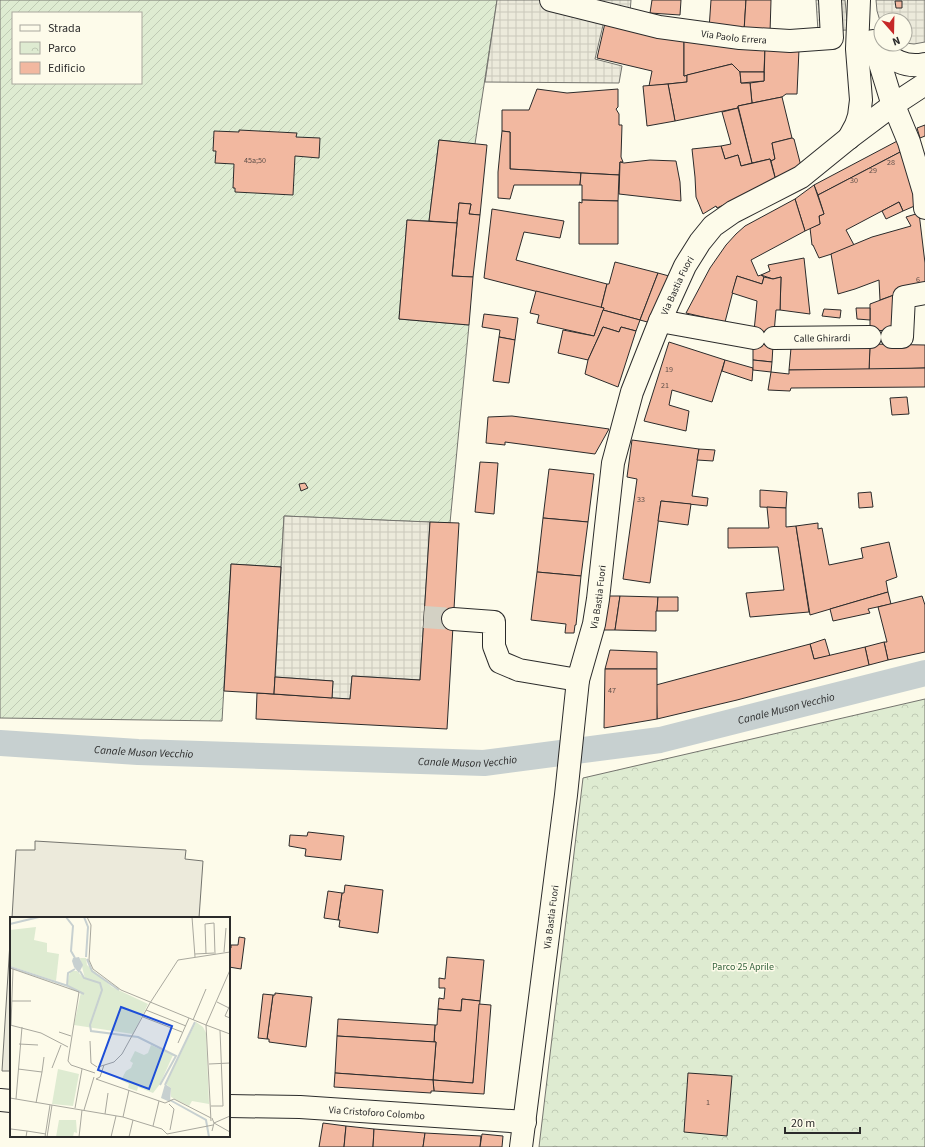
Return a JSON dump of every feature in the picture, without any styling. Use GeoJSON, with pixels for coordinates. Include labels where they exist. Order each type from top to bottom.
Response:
{"type":"FeatureCollection","features":[{"type":"Feature","properties":{"kind":"street","name":"Via Paolo Errera"},"geometry":{"type":"LineString","coordinates":[[551,0],[659,27],[740,38],[790,41],[832,38],[830,0]]}},
{"type":"Feature","properties":{"kind":"street"},"geometry":{"type":"LineString","coordinates":[[860,0],[873,41]]}},
{"type":"Feature","properties":{"kind":"street","name":"Via Bastia Fuori"},"geometry":{"type":"LineString","coordinates":[[849,138],[859,116],[861,100],[857,49],[857,27],[860,0]]}},
{"type":"Feature","properties":{"kind":"street"},"geometry":{"type":"LineString","coordinates":[[876,52],[893,105],[899,115],[909,142],[924,192],[925,208]]}},
{"type":"Feature","properties":{"kind":"street"},"geometry":{"type":"LineString","coordinates":[[885,52],[897,61],[906,64],[925,64]]}},
{"type":"Feature","properties":{"kind":"street","name":"Via Bastia Fuori"},"geometry":{"type":"LineString","coordinates":[[521,1147],[568,784],[578,680],[594,624],[613,463],[632,392],[660,322],[685,266],[700,242],[713,226],[733,212],[801,177],[893,105],[925,84]]}},
{"type":"Feature","properties":{"kind":"street"},"geometry":{"type":"LineString","coordinates":[[892,337],[902,337],[904,297],[925,293]]}},
{"type":"Feature","properties":{"kind":"street","name":"Calle Ghirardi"},"geometry":{"type":"LineString","coordinates":[[660,322],[764,338],[870,337]]}},
{"type":"Feature","properties":{"kind":"street"},"geometry":{"type":"LineString","coordinates":[[453,619],[494,622],[494,646],[500,662],[519,670],[578,680]]}},
{"type":"Feature","properties":{"kind":"street"},"geometry":{"type":"LineString","coordinates":[[0,1100],[10,1101]]}},
{"type":"Feature","properties":{"kind":"street","name":"Via Cristoforo Colombo"},"geometry":{"type":"LineString","coordinates":[[230,1106],[300,1108],[524,1122]]}},
{"type":"Feature","properties":{"kind":"green space"},"geometry":{"type":"Polygon","coordinates":[[[0,0],[497,0],[475,144],[439,140],[429,221],[407,220],[399,319],[469,325],[450,523],[284,516],[281,567],[231,564],[222,721],[0,718],[0,0]]]}},
{"type":"Feature","properties":{"kind":"green space","name":"Parco 25 Aprile"},"geometry":{"type":"Polygon","coordinates":[[[925,699],[925,1147],[539,1147],[583,778],[925,699]]]}},
{"type":"Feature","properties":{"kind":"shaded area"},"geometry":{"type":"Polygon","coordinates":[[[497,0],[631,0],[629,26],[604,21],[595,59],[622,66],[619,83],[485,82],[497,0]]]}},
{"type":"Feature","properties":{"kind":"shaded area"},"geometry":{"type":"Polygon","coordinates":[[[816,0],[845,0],[848,30],[818,31],[816,0]]]}},
{"type":"Feature","properties":{"kind":"shaded area"},"geometry":{"type":"Polygon","coordinates":[[[876,0],[925,0],[925,42],[913,44],[913,12],[877,11],[876,0]]]}},
{"type":"Feature","properties":{"kind":"shaded area"},"geometry":{"type":"Polygon","coordinates":[[[284,516],[430,522],[420,680],[352,676],[350,699],[332,698],[333,681],[275,677],[284,516]]]}},
{"type":"Feature","properties":{"kind":"shaded area"},"geometry":{"type":"Polygon","coordinates":[[[35,841],[186,850],[185,859],[203,861],[199,917],[12,917],[16,850],[35,850],[35,841]]]}},
{"type":"Feature","properties":{"kind":"shaded area"},"geometry":{"type":"Polygon","coordinates":[[[10,942],[10,1071],[2,1071],[10,942]]]}},
{"type":"Feature","properties":{"kind":"building"},"geometry":{"type":"Polygon","coordinates":[[[652,0],[681,0],[680,15],[650,13],[652,0]]]}},
{"type":"Feature","properties":{"kind":"building"},"geometry":{"type":"Polygon","coordinates":[[[711,0],[746,0],[744,31],[709,29],[711,0]]]}},
{"type":"Feature","properties":{"kind":"building"},"geometry":{"type":"Polygon","coordinates":[[[746,0],[771,0],[770,33],[744,31],[746,0]]]}},
{"type":"Feature","properties":{"kind":"building"},"geometry":{"type":"Polygon","coordinates":[[[895,1],[902,1],[902,8],[896,8],[895,1]]]}},
{"type":"Feature","properties":{"kind":"building"},"geometry":{"type":"Polygon","coordinates":[[[605,23],[684,39],[684,76],[687,75],[687,82],[649,86],[652,71],[597,58],[605,23]]]}},
{"type":"Feature","properties":{"kind":"building"},"geometry":{"type":"Polygon","coordinates":[[[684,39],[765,47],[764,72],[740,72],[732,64],[684,76],[684,39]]]}},
{"type":"Feature","properties":{"kind":"building"},"geometry":{"type":"Polygon","coordinates":[[[765,47],[799,49],[797,94],[786,94],[782,97],[752,103],[750,83],[764,81],[765,47]]]}},
{"type":"Feature","properties":{"kind":"building"},"geometry":{"type":"Polygon","coordinates":[[[732,64],[740,72],[741,83],[750,83],[752,103],[738,106],[738,108],[675,121],[668,84],[687,82],[687,75],[732,64]]]}},
{"type":"Feature","properties":{"kind":"building"},"geometry":{"type":"Polygon","coordinates":[[[740,72],[764,72],[764,81],[741,83],[740,72]]]}},
{"type":"Feature","properties":{"kind":"building"},"geometry":{"type":"Polygon","coordinates":[[[668,84],[675,121],[647,126],[643,86],[668,84]]]}},
{"type":"Feature","properties":{"kind":"building"},"geometry":{"type":"Polygon","coordinates":[[[537,89],[567,93],[618,89],[618,107],[616,109],[619,114],[619,125],[622,125],[621,157],[623,162],[620,162],[619,175],[510,169],[510,132],[502,131],[502,110],[529,110],[537,89]]]}},
{"type":"Feature","properties":{"kind":"building"},"geometry":{"type":"Polygon","coordinates":[[[782,97],[792,138],[772,143],[775,159],[771,161],[770,159],[752,163],[738,106],[782,97]]]}},
{"type":"Feature","properties":{"kind":"building"},"geometry":{"type":"Polygon","coordinates":[[[738,108],[752,163],[741,166],[738,155],[725,159],[721,146],[731,144],[722,112],[738,108]]]}},
{"type":"Feature","properties":{"kind":"building"},"geometry":{"type":"Polygon","coordinates":[[[925,125],[925,136],[920,138],[917,128],[925,125]]]}},
{"type":"Feature","properties":{"kind":"building"},"geometry":{"type":"Polygon","coordinates":[[[239,130],[297,133],[296,137],[320,138],[319,158],[295,156],[293,195],[235,192],[235,188],[233,188],[234,164],[215,163],[216,151],[213,151],[214,131],[239,132],[239,130]]]}},
{"type":"Feature","properties":{"kind":"building"},"geometry":{"type":"Polygon","coordinates":[[[502,131],[510,132],[510,169],[581,173],[580,185],[514,185],[510,199],[498,198],[498,172],[502,131]]]}},
{"type":"Feature","properties":{"kind":"building"},"geometry":{"type":"Polygon","coordinates":[[[792,138],[794,139],[802,170],[776,181],[771,161],[775,159],[772,143],[792,138]]]}},
{"type":"Feature","properties":{"kind":"building"},"geometry":{"type":"Polygon","coordinates":[[[901,139],[904,150],[818,195],[814,185],[901,139]]]}},
{"type":"Feature","properties":{"kind":"building"},"geometry":{"type":"Polygon","coordinates":[[[439,140],[487,145],[480,215],[469,214],[471,204],[459,203],[457,223],[429,221],[439,140]]]}},
{"type":"Feature","properties":{"kind":"building"},"geometry":{"type":"Polygon","coordinates":[[[721,146],[725,159],[738,155],[741,166],[770,159],[776,181],[717,208],[716,206],[703,214],[696,197],[692,149],[721,146]]]}},
{"type":"Feature","properties":{"kind":"building"},"geometry":{"type":"Polygon","coordinates":[[[904,150],[919,204],[903,211],[899,202],[846,230],[854,245],[819,258],[812,245],[810,228],[820,224],[819,216],[824,214],[818,195],[904,150]]]}},
{"type":"Feature","properties":{"kind":"building"},"geometry":{"type":"Polygon","coordinates":[[[650,160],[676,161],[680,182],[681,201],[619,194],[620,162],[624,163],[650,160]]]}},
{"type":"Feature","properties":{"kind":"building"},"geometry":{"type":"Polygon","coordinates":[[[581,173],[619,175],[618,201],[582,200],[582,185],[580,185],[581,173]]]}},
{"type":"Feature","properties":{"kind":"building"},"geometry":{"type":"Polygon","coordinates":[[[814,185],[824,214],[819,216],[820,224],[805,231],[795,199],[814,185]]]}},
{"type":"Feature","properties":{"kind":"building"},"geometry":{"type":"Polygon","coordinates":[[[795,199],[805,231],[751,260],[758,276],[761,275],[764,277],[762,284],[737,276],[725,322],[686,313],[710,268],[726,245],[736,234],[745,226],[795,199]]]}},
{"type":"Feature","properties":{"kind":"building"},"geometry":{"type":"Polygon","coordinates":[[[582,200],[618,201],[618,244],[579,244],[579,202],[582,203],[582,200]]]}},
{"type":"Feature","properties":{"kind":"building"},"geometry":{"type":"Polygon","coordinates":[[[899,202],[903,211],[886,219],[882,211],[899,202]]]}},
{"type":"Feature","properties":{"kind":"building"},"geometry":{"type":"Polygon","coordinates":[[[459,203],[471,204],[469,214],[480,215],[473,277],[452,276],[459,203]]]}},
{"type":"Feature","properties":{"kind":"building"},"geometry":{"type":"Polygon","coordinates":[[[492,209],[564,221],[560,238],[524,232],[516,260],[607,284],[601,308],[484,278],[492,209]]]}},
{"type":"Feature","properties":{"kind":"building"},"geometry":{"type":"Polygon","coordinates":[[[919,213],[925,263],[925,283],[894,292],[894,295],[880,300],[879,280],[838,294],[831,254],[872,237],[911,226],[906,217],[919,213]]]}},
{"type":"Feature","properties":{"kind":"building"},"geometry":{"type":"Polygon","coordinates":[[[407,220],[457,223],[452,276],[473,277],[469,325],[399,319],[407,220]]]}},
{"type":"Feature","properties":{"kind":"building"},"geometry":{"type":"Polygon","coordinates":[[[804,258],[810,314],[780,310],[781,277],[773,279],[761,275],[770,271],[768,265],[804,258]]]}},
{"type":"Feature","properties":{"kind":"building"},"geometry":{"type":"Polygon","coordinates":[[[615,262],[658,273],[640,320],[603,310],[604,308],[601,308],[607,284],[609,284],[615,262]]]}},
{"type":"Feature","properties":{"kind":"building"},"geometry":{"type":"Polygon","coordinates":[[[658,273],[669,276],[651,323],[640,320],[658,273]]]}},
{"type":"Feature","properties":{"kind":"building"},"geometry":{"type":"Polygon","coordinates":[[[737,276],[762,284],[764,277],[773,279],[781,277],[780,310],[776,310],[774,333],[754,331],[757,301],[732,293],[737,276]]]}},
{"type":"Feature","properties":{"kind":"building"},"geometry":{"type":"Polygon","coordinates":[[[536,291],[604,308],[594,336],[537,323],[539,315],[530,313],[536,291]]]}},
{"type":"Feature","properties":{"kind":"building"},"geometry":{"type":"Polygon","coordinates":[[[894,295],[892,330],[870,331],[870,304],[894,295]]]}},
{"type":"Feature","properties":{"kind":"building"},"geometry":{"type":"Polygon","coordinates":[[[856,308],[870,308],[870,320],[857,319],[856,308]]]}},
{"type":"Feature","properties":{"kind":"building"},"geometry":{"type":"Polygon","coordinates":[[[824,309],[841,310],[840,318],[822,316],[824,309]]]}},
{"type":"Feature","properties":{"kind":"building"},"geometry":{"type":"Polygon","coordinates":[[[603,310],[640,320],[636,331],[621,327],[619,332],[603,327],[588,360],[558,353],[563,330],[594,336],[603,310]]]}},
{"type":"Feature","properties":{"kind":"building"},"geometry":{"type":"Polygon","coordinates":[[[484,314],[518,318],[515,340],[499,337],[500,330],[482,327],[484,314]]]}},
{"type":"Feature","properties":{"kind":"building"},"geometry":{"type":"Polygon","coordinates":[[[603,327],[619,332],[621,327],[636,331],[618,387],[585,374],[588,360],[603,327]]]}},
{"type":"Feature","properties":{"kind":"building"},"geometry":{"type":"Polygon","coordinates":[[[499,337],[515,340],[509,383],[493,381],[499,337]]]}},
{"type":"Feature","properties":{"kind":"building"},"geometry":{"type":"Polygon","coordinates":[[[669,342],[725,360],[712,402],[672,390],[669,405],[689,411],[686,431],[644,421],[669,342]]]}},
{"type":"Feature","properties":{"kind":"building"},"geometry":{"type":"Polygon","coordinates":[[[753,342],[773,345],[772,362],[753,360],[753,342]]]}},
{"type":"Feature","properties":{"kind":"building"},"geometry":{"type":"Polygon","coordinates":[[[870,344],[925,345],[925,368],[869,370],[870,344]]]}},
{"type":"Feature","properties":{"kind":"building"},"geometry":{"type":"Polygon","coordinates":[[[870,347],[869,370],[789,370],[791,348],[870,347]]]}},
{"type":"Feature","properties":{"kind":"building"},"geometry":{"type":"Polygon","coordinates":[[[725,360],[753,368],[752,381],[722,371],[725,360]]]}},
{"type":"Feature","properties":{"kind":"building"},"geometry":{"type":"Polygon","coordinates":[[[753,360],[772,362],[771,372],[753,370],[753,360]]]}},
{"type":"Feature","properties":{"kind":"building"},"geometry":{"type":"Polygon","coordinates":[[[925,368],[925,387],[791,388],[790,391],[768,390],[771,372],[789,374],[789,370],[925,368]]]}},
{"type":"Feature","properties":{"kind":"building"},"geometry":{"type":"Polygon","coordinates":[[[907,397],[909,414],[892,415],[890,398],[907,397]]]}},
{"type":"Feature","properties":{"kind":"building"},"geometry":{"type":"Polygon","coordinates":[[[512,416],[609,429],[595,454],[505,442],[505,445],[486,443],[488,417],[512,416]]]}},
{"type":"Feature","properties":{"kind":"building"},"geometry":{"type":"Polygon","coordinates":[[[632,440],[699,449],[692,496],[708,498],[707,506],[661,501],[650,583],[623,579],[637,479],[627,477],[632,440]]]}},
{"type":"Feature","properties":{"kind":"building"},"geometry":{"type":"Polygon","coordinates":[[[699,449],[715,450],[713,461],[697,460],[699,449]]]}},
{"type":"Feature","properties":{"kind":"building"},"geometry":{"type":"Polygon","coordinates":[[[480,462],[498,463],[494,514],[475,512],[480,462]]]}},
{"type":"Feature","properties":{"kind":"building"},"geometry":{"type":"Polygon","coordinates":[[[549,469],[594,474],[588,522],[543,518],[549,469]]]}},
{"type":"Feature","properties":{"kind":"building"},"geometry":{"type":"Polygon","coordinates":[[[305,483],[308,488],[301,491],[299,484],[305,483]]]}},
{"type":"Feature","properties":{"kind":"building"},"geometry":{"type":"Polygon","coordinates":[[[760,490],[787,492],[786,508],[760,507],[760,490]]]}},
{"type":"Feature","properties":{"kind":"building"},"geometry":{"type":"Polygon","coordinates":[[[871,492],[873,507],[859,508],[858,493],[871,492]]]}},
{"type":"Feature","properties":{"kind":"building"},"geometry":{"type":"Polygon","coordinates":[[[661,501],[691,504],[688,525],[658,521],[661,501]]]}},
{"type":"Feature","properties":{"kind":"building"},"geometry":{"type":"Polygon","coordinates":[[[767,507],[786,508],[786,527],[796,526],[809,612],[750,617],[746,593],[784,590],[778,547],[728,548],[728,528],[769,528],[767,507]]]}},
{"type":"Feature","properties":{"kind":"building"},"geometry":{"type":"Polygon","coordinates":[[[543,518],[588,522],[581,576],[537,572],[543,518]]]}},
{"type":"Feature","properties":{"kind":"building"},"geometry":{"type":"Polygon","coordinates":[[[430,522],[459,523],[447,729],[256,719],[257,693],[350,699],[352,676],[420,680],[430,522]]]}},
{"type":"Feature","properties":{"kind":"building"},"geometry":{"type":"Polygon","coordinates":[[[818,523],[818,529],[822,528],[829,565],[863,558],[861,548],[889,542],[897,577],[886,581],[888,592],[810,615],[796,526],[818,523]]]}},
{"type":"Feature","properties":{"kind":"building"},"geometry":{"type":"Polygon","coordinates":[[[231,564],[281,567],[274,694],[224,691],[231,564]]]}},
{"type":"Feature","properties":{"kind":"building"},"geometry":{"type":"Polygon","coordinates":[[[537,572],[581,576],[574,633],[565,633],[566,624],[531,620],[537,572]]]}},
{"type":"Feature","properties":{"kind":"building"},"geometry":{"type":"Polygon","coordinates":[[[888,592],[891,604],[868,609],[870,613],[833,621],[830,609],[888,592]]]}},
{"type":"Feature","properties":{"kind":"building"},"geometry":{"type":"Polygon","coordinates":[[[606,596],[620,596],[615,630],[602,630],[606,596]]]}},
{"type":"Feature","properties":{"kind":"building"},"geometry":{"type":"Polygon","coordinates":[[[620,596],[658,597],[656,631],[615,630],[620,596]]]}},
{"type":"Feature","properties":{"kind":"building"},"geometry":{"type":"Polygon","coordinates":[[[922,596],[925,605],[925,652],[888,660],[884,642],[887,642],[878,607],[922,596]]]}},
{"type":"Feature","properties":{"kind":"building"},"geometry":{"type":"Polygon","coordinates":[[[658,597],[678,597],[678,611],[657,611],[658,597]]]}},
{"type":"Feature","properties":{"kind":"building"},"geometry":{"type":"Polygon","coordinates":[[[825,639],[830,656],[814,659],[810,644],[825,639]]]}},
{"type":"Feature","properties":{"kind":"building"},"geometry":{"type":"Polygon","coordinates":[[[884,642],[888,660],[869,665],[865,647],[884,642]]]}},
{"type":"Feature","properties":{"kind":"building"},"geometry":{"type":"Polygon","coordinates":[[[810,644],[814,659],[865,647],[869,665],[737,700],[657,719],[656,685],[810,644]]]}},
{"type":"Feature","properties":{"kind":"building"},"geometry":{"type":"Polygon","coordinates":[[[610,650],[657,652],[657,669],[605,669],[610,650]]]}},
{"type":"Feature","properties":{"kind":"building"},"geometry":{"type":"Polygon","coordinates":[[[605,669],[657,669],[657,719],[604,728],[605,669]]]}},
{"type":"Feature","properties":{"kind":"building"},"geometry":{"type":"Polygon","coordinates":[[[275,677],[333,681],[332,698],[274,694],[275,677]]]}},
{"type":"Feature","properties":{"kind":"building"},"geometry":{"type":"Polygon","coordinates":[[[308,832],[344,836],[341,860],[305,856],[306,849],[289,846],[290,835],[307,836],[308,832]]]}},
{"type":"Feature","properties":{"kind":"building"},"geometry":{"type":"Polygon","coordinates":[[[345,885],[383,890],[378,933],[339,927],[340,920],[338,920],[342,893],[344,893],[345,885]]]}},
{"type":"Feature","properties":{"kind":"building"},"geometry":{"type":"Polygon","coordinates":[[[328,891],[342,893],[338,920],[324,918],[328,891]]]}},
{"type":"Feature","properties":{"kind":"building"},"geometry":{"type":"Polygon","coordinates":[[[239,937],[245,938],[241,969],[230,967],[231,945],[238,945],[239,937]]]}},
{"type":"Feature","properties":{"kind":"building"},"geometry":{"type":"Polygon","coordinates":[[[447,957],[484,960],[480,1001],[462,999],[461,1011],[438,1009],[439,998],[444,999],[445,988],[439,988],[439,978],[445,979],[447,957]]]}},
{"type":"Feature","properties":{"kind":"building"},"geometry":{"type":"Polygon","coordinates":[[[275,993],[312,997],[306,1047],[269,1042],[269,1039],[267,1039],[273,995],[275,995],[275,993]]]}},
{"type":"Feature","properties":{"kind":"building"},"geometry":{"type":"Polygon","coordinates":[[[263,994],[273,995],[267,1039],[258,1038],[263,994]]]}},
{"type":"Feature","properties":{"kind":"building"},"geometry":{"type":"Polygon","coordinates":[[[462,999],[480,1001],[473,1083],[433,1080],[436,1042],[434,1042],[435,1025],[437,1025],[438,1009],[461,1011],[462,999]]]}},
{"type":"Feature","properties":{"kind":"building"},"geometry":{"type":"Polygon","coordinates":[[[479,1004],[491,1005],[484,1094],[434,1091],[433,1080],[473,1083],[479,1004]]]}},
{"type":"Feature","properties":{"kind":"building"},"geometry":{"type":"Polygon","coordinates":[[[338,1019],[435,1025],[434,1042],[337,1036],[338,1019]]]}},
{"type":"Feature","properties":{"kind":"building"},"geometry":{"type":"Polygon","coordinates":[[[337,1036],[436,1042],[433,1080],[335,1073],[337,1036]]]}},
{"type":"Feature","properties":{"kind":"building"},"geometry":{"type":"Polygon","coordinates":[[[335,1073],[433,1080],[434,1091],[431,1091],[431,1093],[334,1087],[335,1073]]]}},
{"type":"Feature","properties":{"kind":"building"},"geometry":{"type":"Polygon","coordinates":[[[688,1073],[732,1076],[727,1136],[684,1132],[688,1073]]]}},
{"type":"Feature","properties":{"kind":"building"},"geometry":{"type":"Polygon","coordinates":[[[323,1123],[346,1126],[344,1147],[319,1147],[323,1123]]]}},
{"type":"Feature","properties":{"kind":"building"},"geometry":{"type":"Polygon","coordinates":[[[346,1126],[374,1129],[373,1147],[344,1147],[346,1126]]]}},
{"type":"Feature","properties":{"kind":"building"},"geometry":{"type":"Polygon","coordinates":[[[374,1129],[425,1133],[423,1147],[373,1147],[374,1129]]]}},
{"type":"Feature","properties":{"kind":"building"},"geometry":{"type":"Polygon","coordinates":[[[425,1133],[481,1136],[480,1147],[423,1147],[425,1133]]]}},
{"type":"Feature","properties":{"kind":"building"},"geometry":{"type":"Polygon","coordinates":[[[482,1134],[503,1136],[502,1147],[480,1147],[482,1134]]]}},
{"type":"Feature","properties":{"kind":"waterway","name":"Canale Muson Vecchio"},"geometry":{"type":"LineString","coordinates":[[0,743],[138,752],[484,763],[660,740],[925,673]]}},
{"type":"Feature","properties":{"kind":"tunnel"},"geometry":{"type":"LineString","coordinates":[[424,617],[453,619]]}}]}
